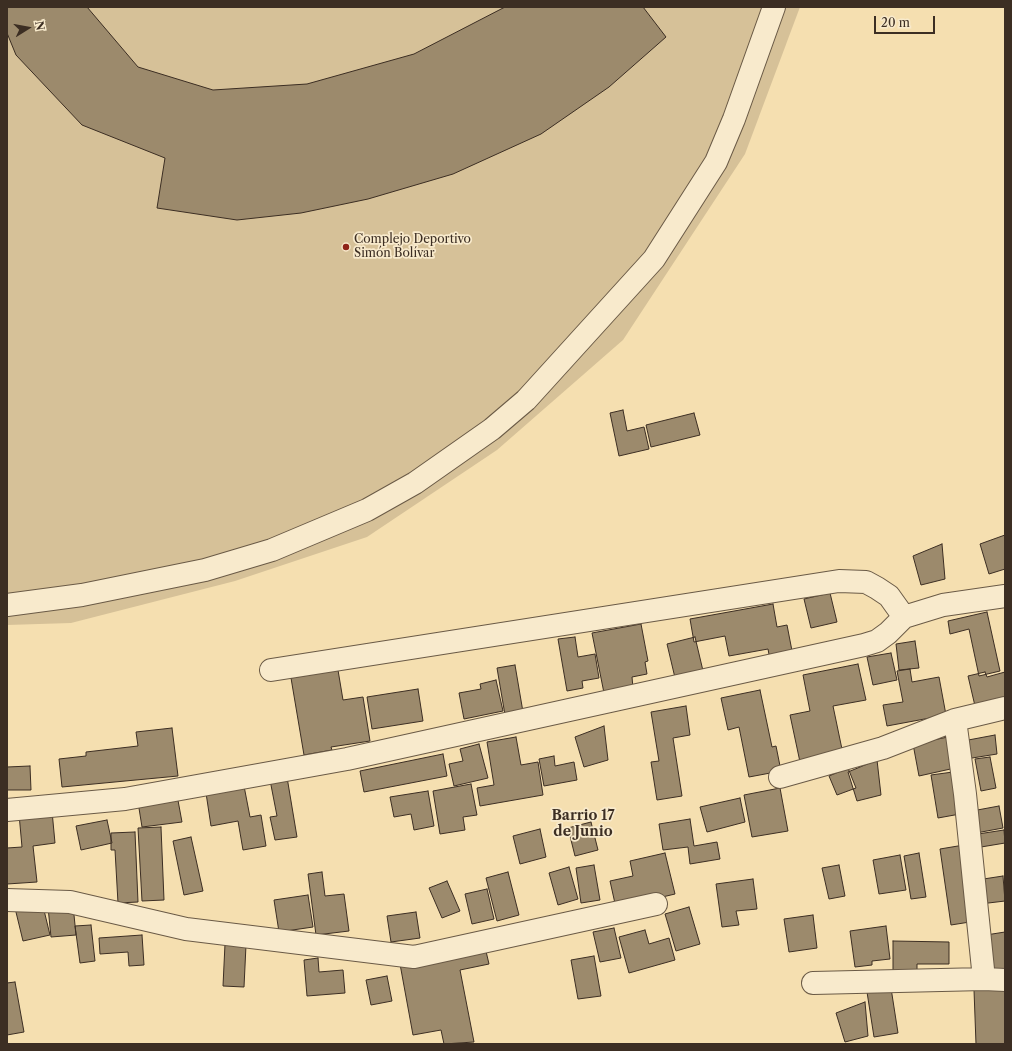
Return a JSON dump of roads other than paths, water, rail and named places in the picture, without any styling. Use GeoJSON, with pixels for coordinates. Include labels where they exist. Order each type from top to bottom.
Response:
{"type":"FeatureCollection","features":[{"type":"Feature","properties":{"kind":"street"},"geometry":{"type":"LineString","coordinates":[[7,605],[82,595],[205,570],[272,550],[367,510],[415,483],[492,429],[526,400],[654,259],[716,162],[734,119],[774,7]]}},
{"type":"Feature","properties":{"kind":"street"},"geometry":{"type":"LineString","coordinates":[[271,670],[839,581],[866,582],[877,588],[889,596],[904,617]]}},
{"type":"Feature","properties":{"kind":"street"},"geometry":{"type":"LineString","coordinates":[[7,810],[125,799],[354,757],[864,645],[877,641],[888,633],[904,617],[943,605],[1005,596]]}},
{"type":"Feature","properties":{"kind":"street"},"geometry":{"type":"LineString","coordinates":[[780,777],[883,748],[955,720],[1005,708]]}},
{"type":"Feature","properties":{"kind":"street"},"geometry":{"type":"LineString","coordinates":[[813,983],[994,980],[955,720]]}},
{"type":"Feature","properties":{"kind":"street"},"geometry":{"type":"LineString","coordinates":[[7,900],[70,902],[186,930],[414,956],[656,904]]}},
{"type":"Feature","properties":{"kind":"place","name":"Complejo Deportivo Simón Bolívar"},"geometry":{"type":"Point","coordinates":[346,247]}},
{"type":"Feature","properties":{"kind":"district","name":"Barrio 17 de Junio"},"geometry":{"type":"Point","coordinates":[583,824]}}]}
